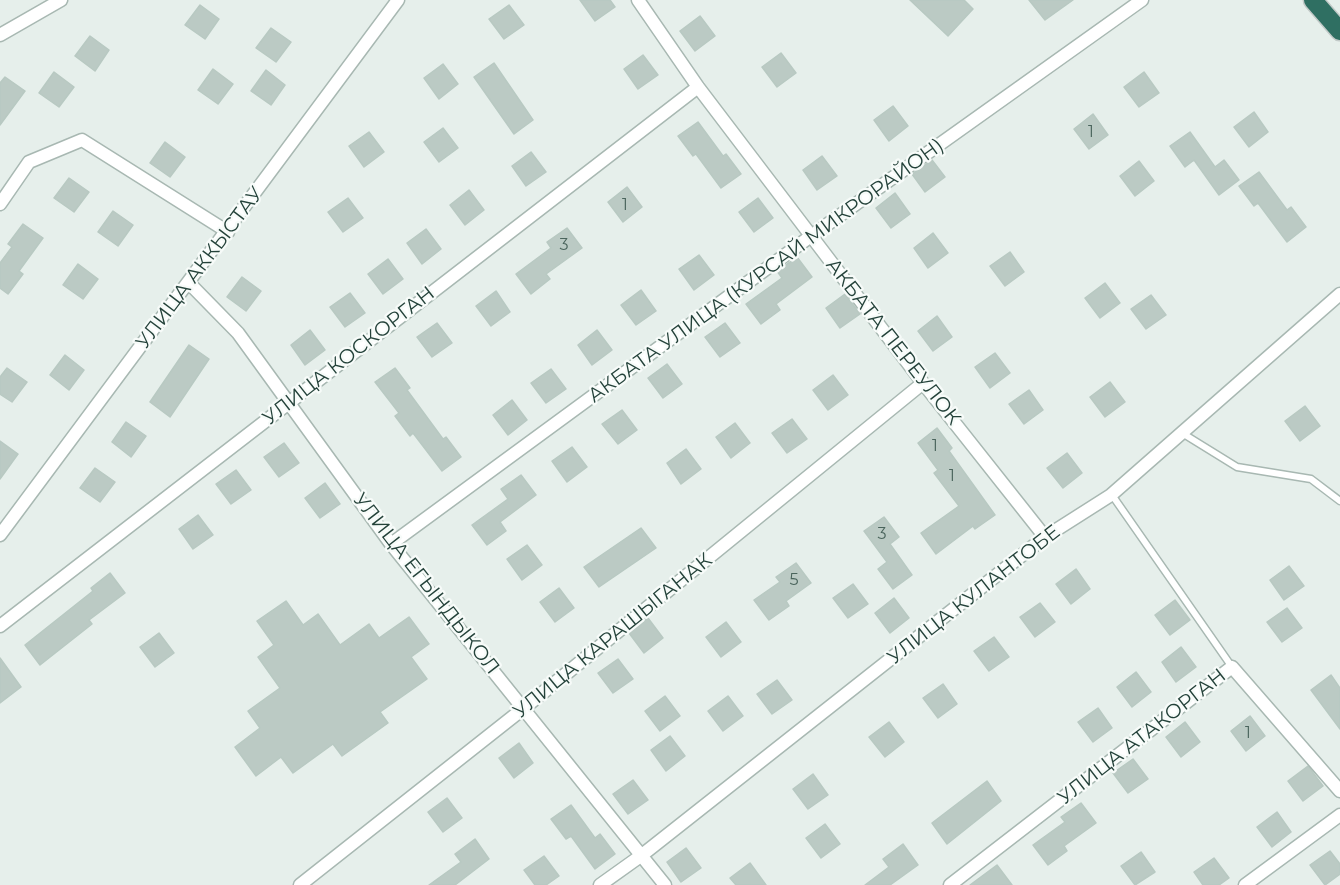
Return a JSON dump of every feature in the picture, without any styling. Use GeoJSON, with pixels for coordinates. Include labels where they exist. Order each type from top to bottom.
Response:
{"type":"FeatureCollection","features":[{"type":"Feature","properties":{"kind":"highway"},"geometry":{"type":"LineString","coordinates":[[1313,0],[1340,31]]}},
{"type":"Feature","properties":{"kind":"street"},"geometry":{"type":"LineString","coordinates":[[0,35],[62,0]]}},
{"type":"Feature","properties":{"kind":"street","name":"УЛИЦА АККЫСТАУ"},"geometry":{"type":"LineString","coordinates":[[0,536],[228,232],[398,0]]}},
{"type":"Feature","properties":{"kind":"street","name":"АКБАТА ПЕРЕУЛОК"},"geometry":{"type":"LineString","coordinates":[[638,0],[698,87],[923,383],[1045,537]]}},
{"type":"Feature","properties":{"kind":"street","name":"АКБАТА УЛИЦА (КУРСАЙ МИКРОРАЙОН)"},"geometry":{"type":"LineString","coordinates":[[391,544],[811,236],[1142,0]]}},
{"type":"Feature","properties":{"kind":"street","name":"УЛИЦА КОСКОРГАН"},"geometry":{"type":"LineString","coordinates":[[0,626],[698,87]]}},
{"type":"Feature","properties":{"kind":"street"},"geometry":{"type":"LineString","coordinates":[[0,204],[29,162],[82,140],[228,232]]}},
{"type":"Feature","properties":{"kind":"street","name":"УЛИЦА ЕГЫНДЫКОЛ"},"geometry":{"type":"LineString","coordinates":[[189,283],[238,333],[391,544],[665,885]]}},
{"type":"Feature","properties":{"kind":"street","name":"УЛИЦА КУЛАНТОБЕ"},"geometry":{"type":"LineString","coordinates":[[600,885],[642,855],[1045,537],[1111,495],[1340,294]]}},
{"type":"Feature","properties":{"kind":"street","name":"УЛИЦА КАРАШЫГАНАК"},"geometry":{"type":"LineString","coordinates":[[300,885],[524,708],[923,383]]}},
{"type":"Feature","properties":{"kind":"street","name":"УЛИЦА АТАКОРГАН"},"geometry":{"type":"LineString","coordinates":[[950,885],[1233,667],[1340,791]]}},
{"type":"Feature","properties":{"kind":"street"},"geometry":{"type":"LineString","coordinates":[[1253,883],[1340,815]]}},
{"type":"Feature","properties":{"kind":"lane"},"geometry":{"type":"LineString","coordinates":[[1182,433],[1237,467],[1311,479],[1340,501]]}},
{"type":"Feature","properties":{"kind":"lane"},"geometry":{"type":"LineString","coordinates":[[1111,495],[1233,667]]}},
{"type":"Feature","properties":{"kind":"building"},"geometry":{"type":"Polygon","coordinates":[[[580,0],[610,0],[615,7],[595,21],[580,0]]]}},
{"type":"Feature","properties":{"kind":"building"},"geometry":{"type":"Polygon","coordinates":[[[910,0],[964,0],[973,9],[948,36],[910,0]]]}},
{"type":"Feature","properties":{"kind":"building"},"geometry":{"type":"Polygon","coordinates":[[[1029,0],[1073,0],[1045,20],[1029,0]]]}},
{"type":"Feature","properties":{"kind":"building"},"geometry":{"type":"Polygon","coordinates":[[[200,5],[219,19],[205,39],[185,25],[200,5]]]}},
{"type":"Feature","properties":{"kind":"building"},"geometry":{"type":"Polygon","coordinates":[[[509,5],[524,25],[504,39],[489,19],[509,5]]]}},
{"type":"Feature","properties":{"kind":"building"},"geometry":{"type":"Polygon","coordinates":[[[700,16],[715,36],[695,51],[680,31],[700,16]]]}},
{"type":"Feature","properties":{"kind":"building"},"geometry":{"type":"Polygon","coordinates":[[[271,28],[291,42],[276,62],[256,48],[271,28]]]}},
{"type":"Feature","properties":{"kind":"building"},"geometry":{"type":"Polygon","coordinates":[[[90,36],[109,50],[95,71],[75,56],[90,36]]]}},
{"type":"Feature","properties":{"kind":"building"},"geometry":{"type":"Polygon","coordinates":[[[781,53],[796,73],[777,87],[762,67],[781,53]]]}},
{"type":"Feature","properties":{"kind":"building"},"geometry":{"type":"Polygon","coordinates":[[[643,55],[658,75],[638,89],[624,69],[643,55]]]}},
{"type":"Feature","properties":{"kind":"building"},"geometry":{"type":"Polygon","coordinates":[[[494,63],[533,120],[514,134],[474,77],[494,63]]]}},
{"type":"Feature","properties":{"kind":"building"},"geometry":{"type":"Polygon","coordinates":[[[443,64],[458,84],[439,99],[424,78],[443,64]]]}},
{"type":"Feature","properties":{"kind":"building"},"geometry":{"type":"Polygon","coordinates":[[[213,69],[233,84],[218,104],[198,90],[213,69]]]}},
{"type":"Feature","properties":{"kind":"building"},"geometry":{"type":"Polygon","coordinates":[[[266,70],[285,85],[271,105],[251,91],[266,70]]]}},
{"type":"Feature","properties":{"kind":"building"},"geometry":{"type":"Polygon","coordinates":[[[54,72],[74,87],[59,107],[39,93],[54,72]]]}},
{"type":"Feature","properties":{"kind":"building"},"geometry":{"type":"Polygon","coordinates":[[[1144,72],[1159,93],[1139,107],[1124,87],[1144,72]]]}},
{"type":"Feature","properties":{"kind":"building"},"geometry":{"type":"Polygon","coordinates":[[[5,77],[25,91],[0,125],[0,83],[5,77]]]}},
{"type":"Feature","properties":{"kind":"building"},"geometry":{"type":"Polygon","coordinates":[[[893,106],[908,126],[889,141],[874,120],[893,106]]]}},
{"type":"Feature","properties":{"kind":"building"},"geometry":{"type":"Polygon","coordinates":[[[1254,112],[1268,132],[1249,147],[1234,127],[1254,112]]]}},
{"type":"Feature","properties":{"kind":"building"},"geometry":{"type":"Polygon","coordinates":[[[1093,114],[1108,135],[1089,149],[1074,129],[1093,114]]]}},
{"type":"Feature","properties":{"kind":"building"},"geometry":{"type":"Polygon","coordinates":[[[698,122],[723,156],[726,154],[741,174],[721,188],[696,154],[693,156],[678,136],[698,122]]]}},
{"type":"Feature","properties":{"kind":"building"},"geometry":{"type":"Polygon","coordinates":[[[443,128],[458,148],[439,162],[424,142],[443,128]]]}},
{"type":"Feature","properties":{"kind":"building"},"geometry":{"type":"Polygon","coordinates":[[[369,132],[384,152],[364,167],[349,146],[369,132]]]}},
{"type":"Feature","properties":{"kind":"building"},"geometry":{"type":"Polygon","coordinates":[[[1190,132],[1215,167],[1224,160],[1239,180],[1219,195],[1194,160],[1185,167],[1170,146],[1190,132]]]}},
{"type":"Feature","properties":{"kind":"building"},"geometry":{"type":"Polygon","coordinates":[[[165,142],[185,157],[170,177],[150,163],[165,142]]]}},
{"type":"Feature","properties":{"kind":"building"},"geometry":{"type":"Polygon","coordinates":[[[531,152],[546,172],[526,186],[512,166],[531,152]]]}},
{"type":"Feature","properties":{"kind":"building"},"geometry":{"type":"Polygon","coordinates":[[[822,156],[837,176],[817,190],[803,170],[822,156]]]}},
{"type":"Feature","properties":{"kind":"building"},"geometry":{"type":"Polygon","coordinates":[[[932,160],[945,177],[925,192],[912,174],[932,160]]]}},
{"type":"Feature","properties":{"kind":"building"},"geometry":{"type":"Polygon","coordinates":[[[1139,161],[1154,181],[1135,196],[1120,176],[1139,161]]]}},
{"type":"Feature","properties":{"kind":"building"},"geometry":{"type":"Polygon","coordinates":[[[1259,172],[1287,210],[1291,207],[1306,227],[1287,242],[1258,203],[1254,206],[1239,186],[1259,172]]]}},
{"type":"Feature","properties":{"kind":"building"},"geometry":{"type":"Polygon","coordinates":[[[69,178],[89,192],[74,212],[54,198],[69,178]]]}},
{"type":"Feature","properties":{"kind":"building"},"geometry":{"type":"Polygon","coordinates":[[[627,187],[642,207],[623,222],[608,202],[627,187]]]}},
{"type":"Feature","properties":{"kind":"building"},"geometry":{"type":"Polygon","coordinates":[[[469,190],[484,210],[465,225],[450,205],[469,190]]]}},
{"type":"Feature","properties":{"kind":"building"},"geometry":{"type":"Polygon","coordinates":[[[895,193],[910,214],[891,228],[876,208],[895,193]]]}},
{"type":"Feature","properties":{"kind":"building"},"geometry":{"type":"Polygon","coordinates":[[[348,198],[363,218],[343,232],[328,212],[348,198]]]}},
{"type":"Feature","properties":{"kind":"building"},"geometry":{"type":"Polygon","coordinates":[[[758,198],[773,218],[754,232],[739,212],[758,198]]]}},
{"type":"Feature","properties":{"kind":"building"},"geometry":{"type":"Polygon","coordinates":[[[113,211],[133,225],[118,246],[98,232],[113,211]]]}},
{"type":"Feature","properties":{"kind":"building"},"geometry":{"type":"Polygon","coordinates":[[[23,224],[43,238],[19,271],[23,274],[8,294],[0,288],[0,263],[12,247],[8,244],[23,224]]]}},
{"type":"Feature","properties":{"kind":"building"},"geometry":{"type":"Polygon","coordinates":[[[567,228],[582,248],[546,274],[550,279],[531,294],[516,274],[551,248],[547,242],[567,228]]]}},
{"type":"Feature","properties":{"kind":"building"},"geometry":{"type":"Polygon","coordinates":[[[426,229],[441,249],[422,264],[407,243],[426,229]]]}},
{"type":"Feature","properties":{"kind":"building"},"geometry":{"type":"Polygon","coordinates":[[[933,233],[948,253],[928,268],[914,248],[933,233]]]}},
{"type":"Feature","properties":{"kind":"building"},"geometry":{"type":"Polygon","coordinates":[[[1010,252],[1024,272],[1005,286],[990,266],[1010,252]]]}},
{"type":"Feature","properties":{"kind":"building"},"geometry":{"type":"Polygon","coordinates":[[[699,255],[714,275],[694,290],[679,269],[699,255]]]}},
{"type":"Feature","properties":{"kind":"building"},"geometry":{"type":"Polygon","coordinates":[[[797,257],[812,277],[776,304],[780,310],[761,324],[746,304],[782,278],[777,271],[797,257]]]}},
{"type":"Feature","properties":{"kind":"building"},"geometry":{"type":"Polygon","coordinates":[[[388,259],[403,279],[383,294],[368,274],[388,259]]]}},
{"type":"Feature","properties":{"kind":"building"},"geometry":{"type":"Polygon","coordinates":[[[78,264],[98,279],[83,299],[63,285],[78,264]]]}},
{"type":"Feature","properties":{"kind":"building"},"geometry":{"type":"Polygon","coordinates":[[[242,277],[261,291],[246,311],[227,297],[242,277]]]}},
{"type":"Feature","properties":{"kind":"building"},"geometry":{"type":"Polygon","coordinates":[[[1105,283],[1120,303],[1100,318],[1085,298],[1105,283]]]}},
{"type":"Feature","properties":{"kind":"building"},"geometry":{"type":"Polygon","coordinates":[[[641,290],[656,311],[636,325],[621,305],[641,290]]]}},
{"type":"Feature","properties":{"kind":"building"},"geometry":{"type":"Polygon","coordinates":[[[496,291],[510,312],[491,326],[476,306],[496,291]]]}},
{"type":"Feature","properties":{"kind":"building"},"geometry":{"type":"Polygon","coordinates":[[[350,293],[365,313],[345,327],[330,307],[350,293]]]}},
{"type":"Feature","properties":{"kind":"building"},"geometry":{"type":"Polygon","coordinates":[[[845,294],[860,314],[840,328],[826,308],[845,294]]]}},
{"type":"Feature","properties":{"kind":"building"},"geometry":{"type":"Polygon","coordinates":[[[1151,295],[1166,315],[1146,329],[1131,309],[1151,295]]]}},
{"type":"Feature","properties":{"kind":"building"},"geometry":{"type":"Polygon","coordinates":[[[937,316],[952,337],[933,351],[918,331],[937,316]]]}},
{"type":"Feature","properties":{"kind":"building"},"geometry":{"type":"Polygon","coordinates":[[[437,323],[452,343],[432,357],[417,337],[437,323]]]}},
{"type":"Feature","properties":{"kind":"building"},"geometry":{"type":"Polygon","coordinates":[[[725,323],[740,343],[720,357],[705,337],[725,323]]]}},
{"type":"Feature","properties":{"kind":"building"},"geometry":{"type":"Polygon","coordinates":[[[310,330],[325,350],[305,365],[291,345],[310,330]]]}},
{"type":"Feature","properties":{"kind":"building"},"geometry":{"type":"Polygon","coordinates":[[[597,330],[612,350],[592,365],[578,345],[597,330]]]}},
{"type":"Feature","properties":{"kind":"building"},"geometry":{"type":"Polygon","coordinates":[[[189,345],[209,359],[170,417],[150,402],[189,345]]]}},
{"type":"Feature","properties":{"kind":"building"},"geometry":{"type":"Polygon","coordinates":[[[995,353],[1010,373],[990,388],[975,367],[995,353]]]}},
{"type":"Feature","properties":{"kind":"building"},"geometry":{"type":"Polygon","coordinates":[[[65,355],[84,370],[69,390],[50,375],[65,355]]]}},
{"type":"Feature","properties":{"kind":"building"},"geometry":{"type":"Polygon","coordinates":[[[667,364],[682,384],[663,398],[648,378],[667,364]]]}},
{"type":"Feature","properties":{"kind":"building"},"geometry":{"type":"Polygon","coordinates":[[[7,368],[27,382],[12,402],[0,394],[0,377],[7,368]]]}},
{"type":"Feature","properties":{"kind":"building"},"geometry":{"type":"Polygon","coordinates":[[[395,368],[410,388],[407,390],[443,439],[446,437],[461,457],[442,471],[413,433],[410,436],[395,416],[399,413],[375,382],[395,368]]]}},
{"type":"Feature","properties":{"kind":"building"},"geometry":{"type":"Polygon","coordinates":[[[551,369],[566,389],[546,403],[531,383],[551,369]]]}},
{"type":"Feature","properties":{"kind":"building"},"geometry":{"type":"Polygon","coordinates":[[[833,375],[848,395],[828,410],[813,390],[833,375]]]}},
{"type":"Feature","properties":{"kind":"building"},"geometry":{"type":"Polygon","coordinates":[[[1110,382],[1125,402],[1105,417],[1090,397],[1110,382]]]}},
{"type":"Feature","properties":{"kind":"building"},"geometry":{"type":"Polygon","coordinates":[[[1029,390],[1043,410],[1024,424],[1009,404],[1029,390]]]}},
{"type":"Feature","properties":{"kind":"building"},"geometry":{"type":"Polygon","coordinates":[[[512,400],[527,420],[508,435],[493,415],[512,400]]]}},
{"type":"Feature","properties":{"kind":"building"},"geometry":{"type":"Polygon","coordinates":[[[1305,406],[1320,426],[1300,441],[1285,421],[1305,406]]]}},
{"type":"Feature","properties":{"kind":"building"},"geometry":{"type":"Polygon","coordinates":[[[622,410],[637,430],[618,444],[602,424],[622,410]]]}},
{"type":"Feature","properties":{"kind":"building"},"geometry":{"type":"Polygon","coordinates":[[[792,419],[807,439],[787,453],[772,433],[792,419]]]}},
{"type":"Feature","properties":{"kind":"building"},"geometry":{"type":"Polygon","coordinates":[[[126,422],[146,436],[131,457],[112,442],[126,422]]]}},
{"type":"Feature","properties":{"kind":"building"},"geometry":{"type":"Polygon","coordinates":[[[735,423],[750,443],[731,458],[716,437],[735,423]]]}},
{"type":"Feature","properties":{"kind":"building"},"geometry":{"type":"Polygon","coordinates":[[[937,428],[952,448],[949,451],[995,515],[975,529],[973,526],[936,554],[921,533],[959,506],[934,473],[938,470],[918,443],[937,428]]]}},
{"type":"Feature","properties":{"kind":"building"},"geometry":{"type":"Polygon","coordinates":[[[0,441],[18,454],[0,479],[0,441]]]}},
{"type":"Feature","properties":{"kind":"building"},"geometry":{"type":"Polygon","coordinates":[[[284,443],[299,463],[279,477],[264,457],[284,443]]]}},
{"type":"Feature","properties":{"kind":"building"},"geometry":{"type":"Polygon","coordinates":[[[572,447],[587,467],[567,482],[552,461],[572,447]]]}},
{"type":"Feature","properties":{"kind":"building"},"geometry":{"type":"Polygon","coordinates":[[[686,449],[701,469],[681,484],[667,463],[686,449]]]}},
{"type":"Feature","properties":{"kind":"building"},"geometry":{"type":"Polygon","coordinates":[[[1067,453],[1082,473],[1063,488],[1047,468],[1067,453]]]}},
{"type":"Feature","properties":{"kind":"building"},"geometry":{"type":"Polygon","coordinates":[[[95,468],[115,482],[100,502],[80,488],[95,468]]]}},
{"type":"Feature","properties":{"kind":"building"},"geometry":{"type":"Polygon","coordinates":[[[236,470],[251,490],[231,504],[216,484],[236,470]]]}},
{"type":"Feature","properties":{"kind":"building"},"geometry":{"type":"Polygon","coordinates":[[[521,475],[536,495],[500,522],[506,531],[487,545],[472,525],[508,499],[501,489],[521,475]]]}},
{"type":"Feature","properties":{"kind":"building"},"geometry":{"type":"Polygon","coordinates":[[[325,483],[340,504],[320,518],[305,498],[325,483]]]}},
{"type":"Feature","properties":{"kind":"building"},"geometry":{"type":"Polygon","coordinates":[[[198,515],[213,535],[193,549],[179,529],[198,515]]]}},
{"type":"Feature","properties":{"kind":"building"},"geometry":{"type":"Polygon","coordinates":[[[884,517],[899,537],[890,544],[912,575],[893,589],[878,569],[887,562],[864,531],[884,517]]]}},
{"type":"Feature","properties":{"kind":"building"},"geometry":{"type":"Polygon","coordinates":[[[641,528],[656,548],[599,587],[584,567],[641,528]]]}},
{"type":"Feature","properties":{"kind":"building"},"geometry":{"type":"Polygon","coordinates":[[[527,545],[542,565],[522,580],[507,559],[527,545]]]}},
{"type":"Feature","properties":{"kind":"building"},"geometry":{"type":"Polygon","coordinates":[[[796,563],[811,583],[786,601],[789,606],[769,620],[754,600],[780,582],[776,577],[796,563]]]}},
{"type":"Feature","properties":{"kind":"building"},"geometry":{"type":"Polygon","coordinates":[[[1289,566],[1304,586],[1284,600],[1270,580],[1289,566]]]}},
{"type":"Feature","properties":{"kind":"building"},"geometry":{"type":"Polygon","coordinates":[[[1076,569],[1090,589],[1071,604],[1056,584],[1076,569]]]}},
{"type":"Feature","properties":{"kind":"building"},"geometry":{"type":"Polygon","coordinates":[[[110,573],[125,593],[89,620],[92,624],[40,665],[25,645],[93,591],[91,588],[110,573]]]}},
{"type":"Feature","properties":{"kind":"building"},"geometry":{"type":"Polygon","coordinates":[[[853,584],[868,604],[848,618],[833,598],[853,584]]]}},
{"type":"Feature","properties":{"kind":"building"},"geometry":{"type":"Polygon","coordinates":[[[559,588],[574,608],[555,622],[540,602],[559,588]]]}},
{"type":"Feature","properties":{"kind":"building"},"geometry":{"type":"Polygon","coordinates":[[[894,598],[909,618],[890,633],[875,613],[894,598]]]}},
{"type":"Feature","properties":{"kind":"building"},"geometry":{"type":"Polygon","coordinates":[[[1175,600],[1190,620],[1170,635],[1155,615],[1175,600]]]}},
{"type":"Feature","properties":{"kind":"building"},"geometry":{"type":"Polygon","coordinates":[[[286,601],[303,625],[318,614],[340,645],[369,624],[379,638],[409,617],[429,644],[411,657],[427,679],[380,712],[388,723],[342,756],[333,744],[293,773],[281,757],[256,776],[235,747],[260,728],[248,711],[280,688],[258,657],[274,645],[257,621],[286,601]]]}},
{"type":"Feature","properties":{"kind":"building"},"geometry":{"type":"Polygon","coordinates":[[[1040,603],[1055,622],[1035,637],[1020,617],[1040,603]]]}},
{"type":"Feature","properties":{"kind":"building"},"geometry":{"type":"Polygon","coordinates":[[[1287,608],[1302,628],[1282,642],[1267,622],[1287,608]]]}},
{"type":"Feature","properties":{"kind":"building"},"geometry":{"type":"Polygon","coordinates":[[[648,618],[663,638],[644,653],[629,633],[648,618]]]}},
{"type":"Feature","properties":{"kind":"building"},"geometry":{"type":"Polygon","coordinates":[[[726,622],[741,642],[721,657],[706,637],[726,622]]]}},
{"type":"Feature","properties":{"kind":"building"},"geometry":{"type":"Polygon","coordinates":[[[159,633],[174,653],[155,667],[140,647],[159,633]]]}},
{"type":"Feature","properties":{"kind":"building"},"geometry":{"type":"Polygon","coordinates":[[[994,637],[1009,657],[989,671],[974,651],[994,637]]]}},
{"type":"Feature","properties":{"kind":"building"},"geometry":{"type":"Polygon","coordinates":[[[1181,647],[1196,667],[1176,682],[1162,662],[1181,647]]]}},
{"type":"Feature","properties":{"kind":"building"},"geometry":{"type":"Polygon","coordinates":[[[0,658],[21,687],[0,703],[0,658]]]}},
{"type":"Feature","properties":{"kind":"building"},"geometry":{"type":"Polygon","coordinates":[[[618,659],[633,679],[613,693],[598,673],[618,659]]]}},
{"type":"Feature","properties":{"kind":"building"},"geometry":{"type":"Polygon","coordinates":[[[1136,672],[1151,692],[1132,707],[1117,687],[1136,672]]]}},
{"type":"Feature","properties":{"kind":"building"},"geometry":{"type":"Polygon","coordinates":[[[1331,675],[1340,688],[1340,729],[1311,690],[1331,675]]]}},
{"type":"Feature","properties":{"kind":"building"},"geometry":{"type":"Polygon","coordinates":[[[777,680],[792,700],[772,714],[757,694],[777,680]]]}},
{"type":"Feature","properties":{"kind":"building"},"geometry":{"type":"Polygon","coordinates":[[[943,684],[957,704],[938,718],[923,698],[943,684]]]}},
{"type":"Feature","properties":{"kind":"building"},"geometry":{"type":"Polygon","coordinates":[[[665,696],[680,716],[660,731],[645,711],[665,696]]]}},
{"type":"Feature","properties":{"kind":"building"},"geometry":{"type":"Polygon","coordinates":[[[728,696],[743,716],[723,731],[708,711],[728,696]]]}},
{"type":"Feature","properties":{"kind":"building"},"geometry":{"type":"Polygon","coordinates":[[[1098,708],[1112,728],[1093,742],[1078,722],[1098,708]]]}},
{"type":"Feature","properties":{"kind":"building"},"geometry":{"type":"Polygon","coordinates":[[[1250,716],[1265,736],[1246,751],[1231,731],[1250,716]]]}},
{"type":"Feature","properties":{"kind":"building"},"geometry":{"type":"Polygon","coordinates":[[[889,722],[904,742],[885,757],[869,737],[889,722]]]}},
{"type":"Feature","properties":{"kind":"building"},"geometry":{"type":"Polygon","coordinates":[[[1185,722],[1200,742],[1181,757],[1166,737],[1185,722]]]}},
{"type":"Feature","properties":{"kind":"building"},"geometry":{"type":"Polygon","coordinates":[[[670,736],[685,756],[666,771],[651,750],[670,736]]]}},
{"type":"Feature","properties":{"kind":"building"},"geometry":{"type":"Polygon","coordinates":[[[519,743],[533,763],[514,778],[499,758],[519,743]]]}},
{"type":"Feature","properties":{"kind":"building"},"geometry":{"type":"Polygon","coordinates":[[[1133,759],[1148,779],[1128,793],[1113,773],[1133,759]]]}},
{"type":"Feature","properties":{"kind":"building"},"geometry":{"type":"Polygon","coordinates":[[[1308,766],[1323,786],[1303,801],[1288,781],[1308,766]]]}},
{"type":"Feature","properties":{"kind":"building"},"geometry":{"type":"Polygon","coordinates":[[[813,774],[828,795],[808,809],[793,789],[813,774]]]}},
{"type":"Feature","properties":{"kind":"building"},"geometry":{"type":"Polygon","coordinates":[[[633,780],[648,800],[628,814],[613,794],[633,780]]]}},
{"type":"Feature","properties":{"kind":"building"},"geometry":{"type":"Polygon","coordinates":[[[987,781],[1001,801],[947,844],[932,823],[987,781]]]}},
{"type":"Feature","properties":{"kind":"building"},"geometry":{"type":"Polygon","coordinates":[[[447,798],[462,818],[443,832],[428,812],[447,798]]]}},
{"type":"Feature","properties":{"kind":"building"},"geometry":{"type":"Polygon","coordinates":[[[1081,803],[1096,823],[1064,846],[1067,851],[1048,865],[1033,845],[1065,822],[1061,817],[1081,803]]]}},
{"type":"Feature","properties":{"kind":"building"},"geometry":{"type":"Polygon","coordinates":[[[571,805],[595,838],[600,834],[615,854],[595,869],[571,836],[566,839],[551,819],[571,805]]]}},
{"type":"Feature","properties":{"kind":"building"},"geometry":{"type":"Polygon","coordinates":[[[1277,812],[1291,832],[1272,847],[1257,827],[1277,812]]]}},
{"type":"Feature","properties":{"kind":"building"},"geometry":{"type":"Polygon","coordinates":[[[825,824],[840,844],[821,858],[806,838],[825,824]]]}},
{"type":"Feature","properties":{"kind":"building"},"geometry":{"type":"Polygon","coordinates":[[[475,839],[489,859],[455,885],[429,885],[461,862],[455,854],[475,839]]]}},
{"type":"Feature","properties":{"kind":"building"},"geometry":{"type":"Polygon","coordinates":[[[903,844],[918,865],[890,885],[865,885],[889,867],[883,859],[903,844]]]}},
{"type":"Feature","properties":{"kind":"building"},"geometry":{"type":"Polygon","coordinates":[[[686,848],[701,868],[681,882],[667,862],[686,848]]]}},
{"type":"Feature","properties":{"kind":"building"},"geometry":{"type":"Polygon","coordinates":[[[1330,851],[1340,864],[1340,874],[1325,885],[1310,865],[1330,851]]]}},
{"type":"Feature","properties":{"kind":"building"},"geometry":{"type":"Polygon","coordinates":[[[1141,852],[1155,872],[1135,885],[1121,866],[1141,852]]]}},
{"type":"Feature","properties":{"kind":"building"},"geometry":{"type":"Polygon","coordinates":[[[544,856],[559,876],[546,885],[535,885],[524,870],[544,856]]]}},
{"type":"Feature","properties":{"kind":"building"},"geometry":{"type":"Polygon","coordinates":[[[1214,858],[1229,878],[1219,885],[1203,885],[1194,872],[1214,858]]]}},
{"type":"Feature","properties":{"kind":"building"},"geometry":{"type":"Polygon","coordinates":[[[750,863],[766,885],[736,885],[730,878],[750,863]]]}},
{"type":"Feature","properties":{"kind":"building"},"geometry":{"type":"Polygon","coordinates":[[[997,865],[1012,885],[970,885],[997,865]]]}}]}
